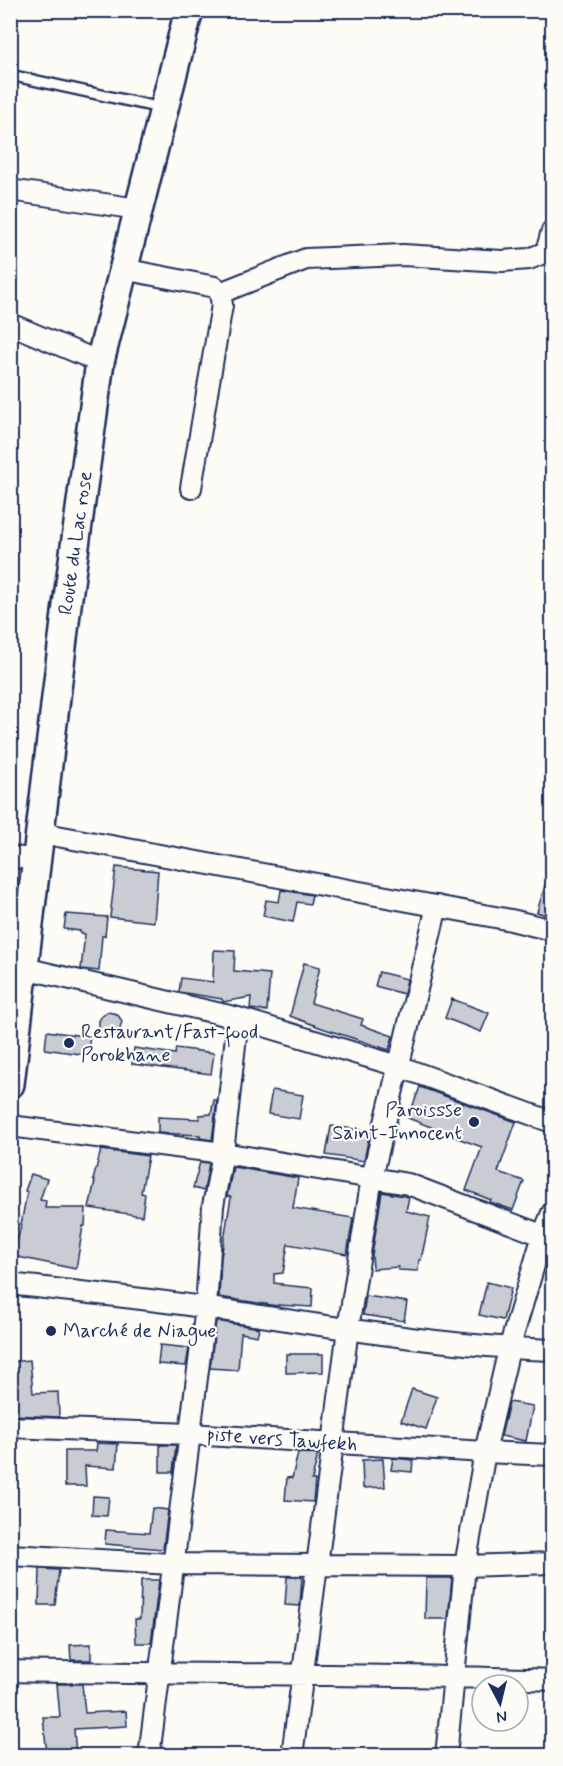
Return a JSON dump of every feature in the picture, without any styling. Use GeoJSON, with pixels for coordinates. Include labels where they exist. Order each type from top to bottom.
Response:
{"type":"FeatureCollection","features":[{"type":"Feature","properties":{"kind":"main road","name":"Route du Lac rose"},"geometry":{"type":"LineString","coordinates":[[10,1084],[13,1037],[40,846],[67,605],[100,362],[189,10]]}},
{"type":"Feature","properties":{"kind":"street"},"geometry":{"type":"LineString","coordinates":[[10,190],[138,208]]}},
{"type":"Feature","properties":{"kind":"street"},"geometry":{"type":"LineString","coordinates":[[220,293],[306,259],[403,255],[502,261],[529,259],[546,252],[552,231]]}},
{"type":"Feature","properties":{"kind":"street"},"geometry":{"type":"LineString","coordinates":[[123,269],[215,287],[220,293],[222,305],[191,488]]}},
{"type":"Feature","properties":{"kind":"street"},"geometry":{"type":"LineString","coordinates":[[10,324],[100,362]]}},
{"type":"Feature","properties":{"kind":"street"},"geometry":{"type":"LineString","coordinates":[[10,857],[40,846],[437,906],[552,930]]}},
{"type":"Feature","properties":{"kind":"street"},"geometry":{"type":"LineString","coordinates":[[292,1755],[332,1444],[372,1177],[437,906]]}},
{"type":"Feature","properties":{"kind":"street"},"geometry":{"type":"LineString","coordinates":[[24,968],[238,1018],[398,1066],[552,1122]]}},
{"type":"Feature","properties":{"kind":"street"},"geometry":{"type":"LineString","coordinates":[[149,1755],[206,1307],[213,1206],[223,1153],[238,1018]]}},
{"type":"Feature","properties":{"kind":"street"},"geometry":{"type":"LineString","coordinates":[[10,1126],[223,1153],[372,1177],[418,1187],[548,1237]]}},
{"type":"Feature","properties":{"kind":"street"},"geometry":{"type":"LineString","coordinates":[[446,1755],[465,1566],[485,1452],[509,1349],[548,1237],[552,1213]]}},
{"type":"Feature","properties":{"kind":"street"},"geometry":{"type":"LineString","coordinates":[[10,1284],[206,1307],[348,1329],[509,1349],[552,1350]]}},
{"type":"Feature","properties":{"kind":"street","name":"piste vers Tawfekh"},"geometry":{"type":"LineString","coordinates":[[10,1428],[190,1434],[552,1455]]}},
{"type":"Feature","properties":{"kind":"street"},"geometry":{"type":"LineString","coordinates":[[10,1555],[172,1564],[465,1566],[552,1563]]}},
{"type":"Feature","properties":{"kind":"street"},"geometry":{"type":"LineString","coordinates":[[10,1671],[453,1676],[552,1680]]}},
{"type":"Feature","properties":{"kind":"lane"},"geometry":{"type":"LineString","coordinates":[[10,75],[164,109]]}},
{"type":"Feature","properties":{"kind":"building"},"geometry":{"type":"Polygon","coordinates":[[[116,867],[158,871],[154,922],[110,917],[116,867]]]}},
{"type":"Feature","properties":{"kind":"building"},"geometry":{"type":"Polygon","coordinates":[[[549,872],[552,873],[552,917],[537,912],[549,872]]]}},
{"type":"Feature","properties":{"kind":"building"},"geometry":{"type":"Polygon","coordinates":[[[281,890],[312,895],[310,904],[297,902],[293,922],[263,916],[266,900],[279,902],[281,890]]]}},
{"type":"Feature","properties":{"kind":"building"},"geometry":{"type":"Polygon","coordinates":[[[66,914],[107,917],[105,936],[102,936],[99,971],[81,969],[85,934],[64,929],[66,914]]]}},
{"type":"Feature","properties":{"kind":"building"},"geometry":{"type":"Polygon","coordinates":[[[214,950],[235,951],[234,971],[270,974],[267,1011],[250,1009],[251,997],[223,1002],[222,999],[179,992],[181,978],[213,982],[214,950]]]}},
{"type":"Feature","properties":{"kind":"building"},"geometry":{"type":"Polygon","coordinates":[[[304,963],[320,967],[311,1003],[363,1019],[361,1025],[393,1036],[389,1050],[290,1016],[304,963]]]}},
{"type":"Feature","properties":{"kind":"building"},"geometry":{"type":"Polygon","coordinates":[[[379,972],[407,979],[404,994],[375,986],[379,972]]]}},
{"type":"Feature","properties":{"kind":"building"},"geometry":{"type":"Polygon","coordinates":[[[452,999],[489,1013],[481,1032],[445,1018],[452,999]]]}},
{"type":"Feature","properties":{"kind":"building"},"geometry":{"type":"Polygon","coordinates":[[[108,1012],[117,1014],[122,1021],[119,1033],[112,1035],[99,1031],[99,1021],[108,1012]]]}},
{"type":"Feature","properties":{"kind":"building"},"geometry":{"type":"Polygon","coordinates":[[[47,1031],[90,1037],[87,1055],[45,1049],[47,1031]]]}},
{"type":"Feature","properties":{"kind":"building"},"geometry":{"type":"Polygon","coordinates":[[[134,1048],[175,1054],[176,1048],[214,1053],[211,1074],[132,1064],[134,1048]]]}},
{"type":"Feature","properties":{"kind":"building"},"geometry":{"type":"Polygon","coordinates":[[[420,1087],[516,1122],[498,1172],[524,1181],[513,1210],[466,1190],[482,1147],[408,1118],[420,1087]]]}},
{"type":"Feature","properties":{"kind":"building"},"geometry":{"type":"Polygon","coordinates":[[[272,1090],[303,1095],[299,1119],[268,1114],[272,1090]]]}},
{"type":"Feature","properties":{"kind":"building"},"geometry":{"type":"Polygon","coordinates":[[[214,1100],[217,1100],[212,1140],[200,1138],[200,1135],[158,1133],[158,1117],[200,1119],[199,1115],[211,1114],[214,1100]]]}},
{"type":"Feature","properties":{"kind":"building"},"geometry":{"type":"Polygon","coordinates":[[[331,1126],[370,1131],[364,1161],[326,1155],[331,1126]]]}},
{"type":"Feature","properties":{"kind":"building"},"geometry":{"type":"Polygon","coordinates":[[[101,1150],[148,1156],[141,1193],[145,1194],[142,1216],[89,1208],[101,1150]]]}},
{"type":"Feature","properties":{"kind":"building"},"geometry":{"type":"Polygon","coordinates":[[[200,1162],[209,1163],[204,1191],[193,1188],[200,1162]]]}},
{"type":"Feature","properties":{"kind":"building"},"geometry":{"type":"Polygon","coordinates":[[[233,1167],[298,1178],[293,1208],[353,1218],[347,1254],[288,1244],[283,1273],[274,1274],[274,1283],[313,1288],[312,1307],[278,1306],[219,1297],[221,1258],[231,1197],[227,1196],[233,1167]]]}},
{"type":"Feature","properties":{"kind":"building"},"geometry":{"type":"Polygon","coordinates":[[[31,1174],[47,1179],[40,1200],[46,1201],[45,1208],[86,1208],[85,1226],[83,1226],[76,1269],[13,1256],[20,1230],[27,1192],[25,1191],[31,1174]]]}},
{"type":"Feature","properties":{"kind":"building"},"geometry":{"type":"Polygon","coordinates":[[[382,1192],[409,1197],[406,1211],[430,1217],[418,1271],[398,1270],[398,1267],[373,1269],[372,1255],[382,1192]]]}},
{"type":"Feature","properties":{"kind":"building"},"geometry":{"type":"Polygon","coordinates":[[[487,1282],[511,1288],[503,1320],[479,1315],[487,1282]]]}},
{"type":"Feature","properties":{"kind":"building"},"geometry":{"type":"Polygon","coordinates":[[[366,1296],[407,1302],[404,1321],[363,1315],[366,1296]]]}},
{"type":"Feature","properties":{"kind":"building"},"geometry":{"type":"Polygon","coordinates":[[[216,1321],[259,1328],[257,1336],[241,1333],[238,1370],[210,1368],[216,1321]]]}},
{"type":"Feature","properties":{"kind":"building"},"geometry":{"type":"Polygon","coordinates":[[[160,1345],[189,1348],[186,1366],[158,1364],[160,1345]]]}},
{"type":"Feature","properties":{"kind":"building"},"geometry":{"type":"Polygon","coordinates":[[[286,1354],[323,1354],[323,1372],[286,1373],[286,1354]]]}},
{"type":"Feature","properties":{"kind":"building"},"geometry":{"type":"Polygon","coordinates":[[[30,1360],[33,1393],[58,1392],[59,1417],[10,1415],[10,1362],[30,1360]]]}},
{"type":"Feature","properties":{"kind":"building"},"geometry":{"type":"Polygon","coordinates":[[[412,1389],[437,1397],[426,1429],[401,1421],[412,1389]]]}},
{"type":"Feature","properties":{"kind":"building"},"geometry":{"type":"Polygon","coordinates":[[[509,1402],[533,1406],[526,1441],[501,1436],[509,1402]]]}},
{"type":"Feature","properties":{"kind":"building"},"geometry":{"type":"Polygon","coordinates":[[[97,1443],[118,1444],[116,1468],[85,1466],[86,1486],[65,1486],[65,1451],[96,1451],[97,1443]]]}},
{"type":"Feature","properties":{"kind":"building"},"geometry":{"type":"Polygon","coordinates":[[[160,1445],[176,1445],[173,1472],[160,1472],[160,1445]]]}},
{"type":"Feature","properties":{"kind":"building"},"geometry":{"type":"Polygon","coordinates":[[[298,1453],[318,1454],[312,1480],[315,1480],[313,1502],[285,1500],[287,1477],[292,1478],[298,1453]]]}},
{"type":"Feature","properties":{"kind":"building"},"geometry":{"type":"Polygon","coordinates":[[[393,1458],[413,1460],[412,1472],[391,1470],[393,1458]]]}},
{"type":"Feature","properties":{"kind":"building"},"geometry":{"type":"Polygon","coordinates":[[[383,1459],[385,1487],[363,1488],[362,1460],[383,1459]]]}},
{"type":"Feature","properties":{"kind":"building"},"geometry":{"type":"Polygon","coordinates":[[[93,1496],[109,1497],[107,1516],[92,1515],[93,1496]]]}},
{"type":"Feature","properties":{"kind":"building"},"geometry":{"type":"Polygon","coordinates":[[[152,1508],[168,1510],[163,1549],[105,1544],[106,1530],[149,1533],[152,1508]]]}},
{"type":"Feature","properties":{"kind":"building"},"geometry":{"type":"Polygon","coordinates":[[[40,1569],[59,1570],[55,1605],[39,1605],[40,1569]]]}},
{"type":"Feature","properties":{"kind":"building"},"geometry":{"type":"Polygon","coordinates":[[[287,1577],[302,1577],[300,1606],[285,1605],[287,1577]]]}},
{"type":"Feature","properties":{"kind":"building"},"geometry":{"type":"Polygon","coordinates":[[[426,1578],[452,1578],[448,1619],[425,1619],[426,1578]]]}},
{"type":"Feature","properties":{"kind":"building"},"geometry":{"type":"Polygon","coordinates":[[[141,1580],[159,1580],[151,1643],[136,1643],[135,1619],[140,1619],[141,1580]]]}},
{"type":"Feature","properties":{"kind":"building"},"geometry":{"type":"Polygon","coordinates":[[[91,1644],[91,1660],[71,1660],[70,1645],[91,1644]]]}},
{"type":"Feature","properties":{"kind":"building"},"geometry":{"type":"Polygon","coordinates":[[[57,1684],[82,1684],[85,1713],[126,1711],[127,1726],[74,1729],[76,1755],[47,1755],[43,1717],[60,1717],[57,1684]]]}},
{"type":"Feature","properties":{"kind":"place","name":"Restaurant/Fast-food Porokhane"},"geometry":{"type":"Point","coordinates":[69,1043]}},
{"type":"Feature","properties":{"kind":"place","name":"Paroissse Saint-Innocent"},"geometry":{"type":"Point","coordinates":[474,1122]}},
{"type":"Feature","properties":{"kind":"place","name":"Marché de Niague"},"geometry":{"type":"Point","coordinates":[51,1331]}}]}
